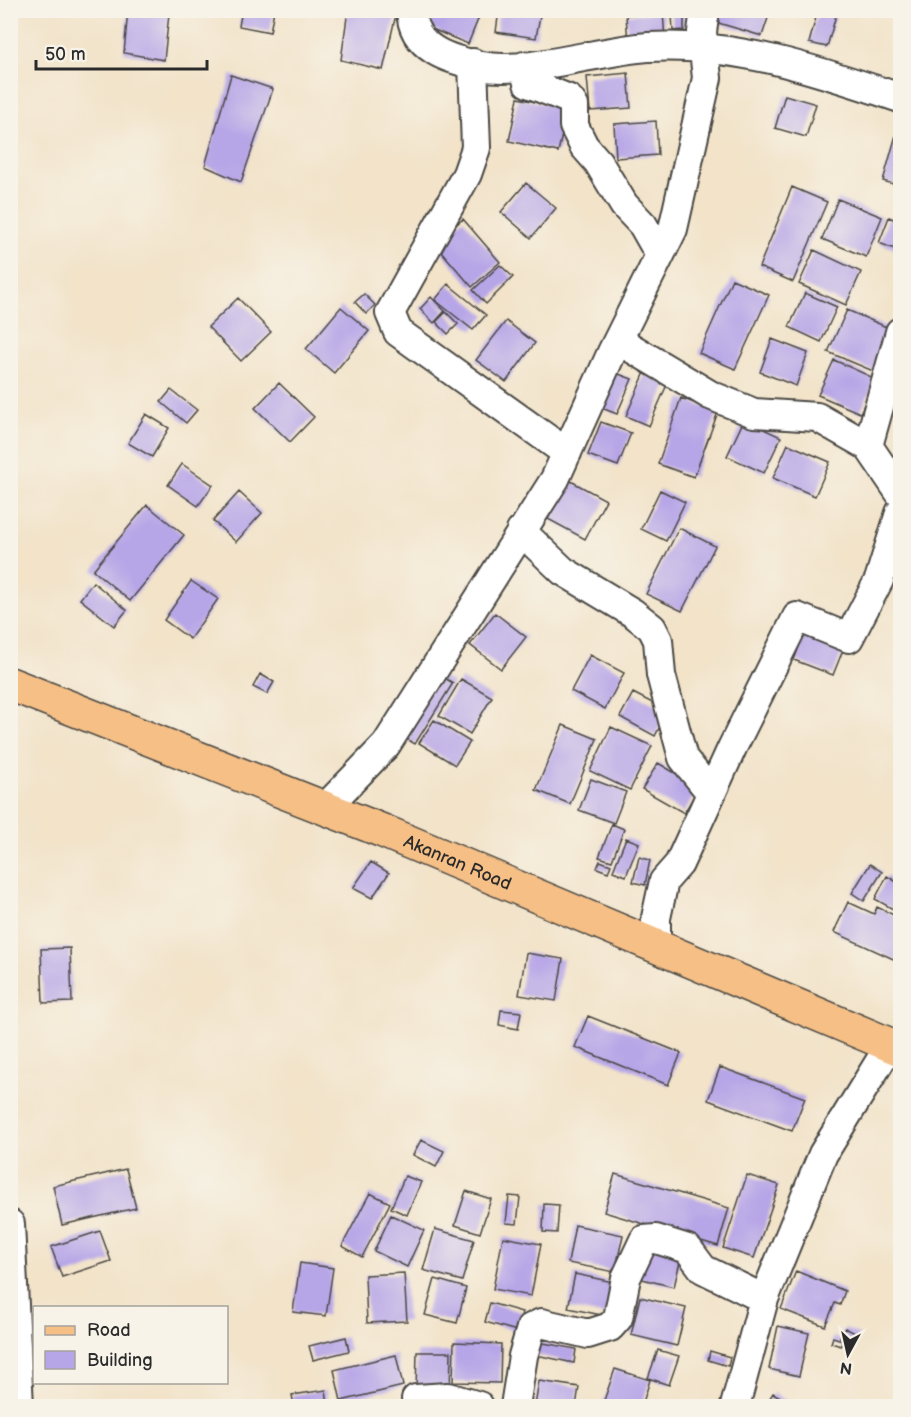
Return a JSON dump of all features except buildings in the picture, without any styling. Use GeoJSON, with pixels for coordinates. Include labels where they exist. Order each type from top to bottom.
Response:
{"type":"FeatureCollection","features":[{"type":"Feature","properties":{"kind":"main road","name":"Akanran Road"},"geometry":{"type":"LineString","coordinates":[[10,684],[325,808],[895,1047]]}},
{"type":"Feature","properties":{"kind":"street"},"geometry":{"type":"LineString","coordinates":[[411,10],[415,33],[438,55],[482,66],[524,66],[649,47],[706,50],[760,57],[827,73],[900,98]]}},
{"type":"Feature","properties":{"kind":"street"},"geometry":{"type":"LineString","coordinates":[[325,808],[386,744],[555,479],[618,340],[673,229],[707,78],[706,50],[702,32],[705,10]]}},
{"type":"Feature","properties":{"kind":"street"},"geometry":{"type":"LineString","coordinates":[[473,63],[476,148],[467,174],[390,313],[398,332],[567,453]]}},
{"type":"Feature","properties":{"kind":"street"},"geometry":{"type":"LineString","coordinates":[[524,66],[529,83],[569,99],[574,106],[574,126],[584,146],[598,162],[624,205],[643,225],[660,255]]}},
{"type":"Feature","properties":{"kind":"street"},"geometry":{"type":"LineString","coordinates":[[868,446],[900,332]]}},
{"type":"Feature","properties":{"kind":"street"},"geometry":{"type":"LineString","coordinates":[[618,340],[721,399],[754,413],[817,417],[868,446],[900,493]]}},
{"type":"Feature","properties":{"kind":"street"},"geometry":{"type":"LineString","coordinates":[[656,946],[656,918],[664,881],[679,864],[797,617],[849,638],[879,580],[900,513]]}},
{"type":"Feature","properties":{"kind":"street"},"geometry":{"type":"LineString","coordinates":[[521,531],[563,571],[633,613],[652,628],[658,640],[661,675],[683,758],[711,793]]}},
{"type":"Feature","properties":{"kind":"street"},"geometry":{"type":"LineString","coordinates":[[735,1407],[764,1299],[823,1154],[895,1047]]}},
{"type":"Feature","properties":{"kind":"street"},"geometry":{"type":"LineString","coordinates":[[10,1224],[19,1407]]}},
{"type":"Feature","properties":{"kind":"street"},"geometry":{"type":"LineString","coordinates":[[515,1407],[523,1356],[531,1328],[541,1323],[588,1334],[610,1327],[618,1318],[626,1278],[644,1240],[656,1239],[688,1249],[703,1269],[764,1299]]}},
{"type":"Feature","properties":{"kind":"street"},"geometry":{"type":"LineString","coordinates":[[416,1399],[448,1397],[479,1407]]}}]}
